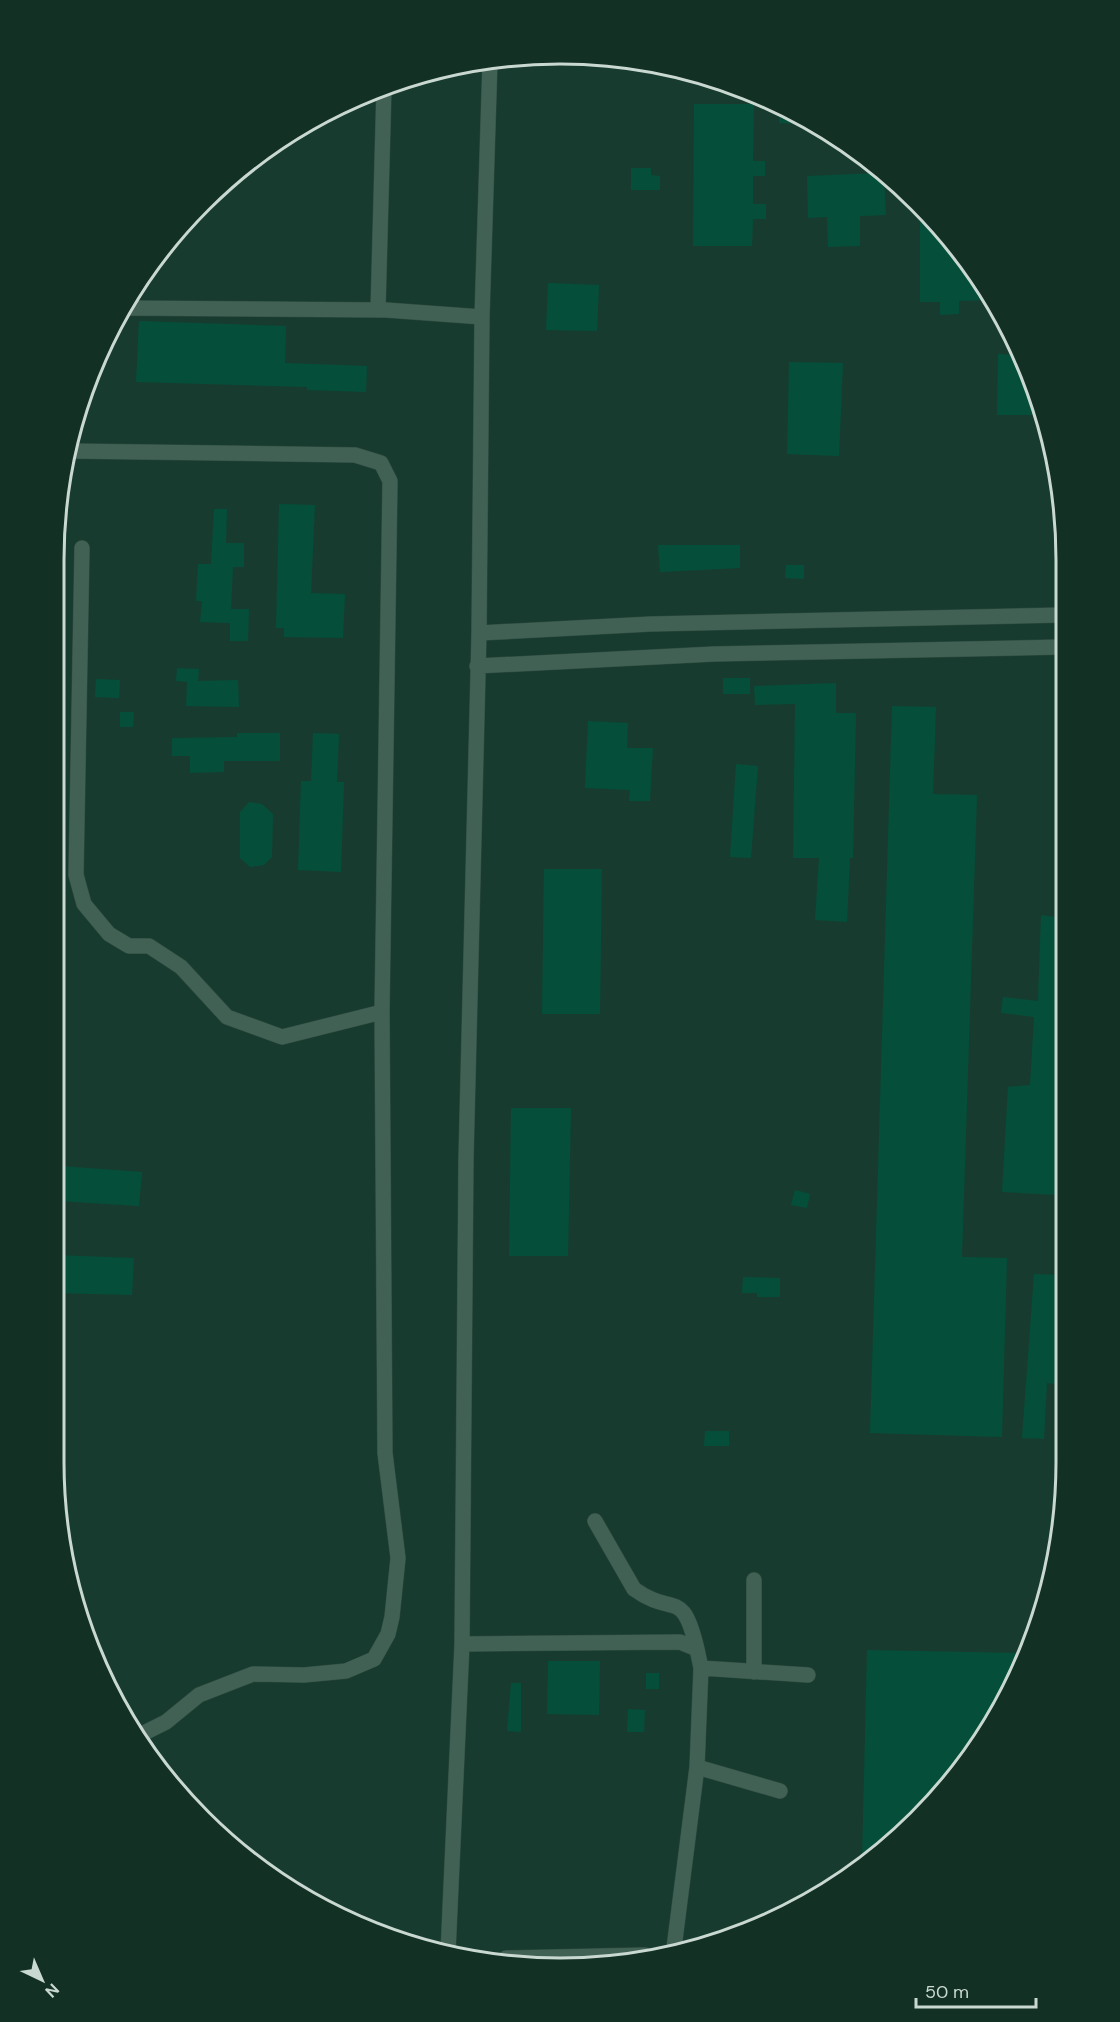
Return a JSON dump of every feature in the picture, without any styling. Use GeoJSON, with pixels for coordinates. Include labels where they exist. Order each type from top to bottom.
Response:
{"type":"FeatureCollection","features":[{"type":"Feature","properties":{"kind":"street"},"geometry":{"type":"LineString","coordinates":[[448,1945],[462,1644],[467,1147],[479,633],[482,317],[490,70]]}},
{"type":"Feature","properties":{"kind":"street"},"geometry":{"type":"LineString","coordinates":[[378,310],[384,97]]}},
{"type":"Feature","properties":{"kind":"street"},"geometry":{"type":"LineString","coordinates":[[133,308],[378,310],[482,317]]}},
{"type":"Feature","properties":{"kind":"street"},"geometry":{"type":"LineString","coordinates":[[77,451],[355,454],[381,463],[390,481],[382,1012],[385,1453],[398,1558],[388,1634],[374,1659],[346,1671],[304,1675],[253,1674],[199,1695],[166,1722],[145,1732]]}},
{"type":"Feature","properties":{"kind":"street"},"geometry":{"type":"LineString","coordinates":[[82,548],[76,875],[84,904],[109,934],[129,946],[148,946],[181,967],[227,1017],[282,1037],[382,1012]]}},
{"type":"Feature","properties":{"kind":"street"},"geometry":{"type":"LineString","coordinates":[[479,633],[685,623],[1056,615]]}},
{"type":"Feature","properties":{"kind":"street"},"geometry":{"type":"LineString","coordinates":[[477,666],[714,654],[1056,647]]}},
{"type":"Feature","properties":{"kind":"street"},"geometry":{"type":"LineString","coordinates":[[595,1521],[634,1589],[643,1596],[678,1606],[687,1614],[701,1668],[697,1767],[675,1944]]}},
{"type":"Feature","properties":{"kind":"street"},"geometry":{"type":"LineString","coordinates":[[754,1580],[754,1672]]}},
{"type":"Feature","properties":{"kind":"street"},"geometry":{"type":"LineString","coordinates":[[462,1644],[680,1642],[697,1649]]}},
{"type":"Feature","properties":{"kind":"street"},"geometry":{"type":"LineString","coordinates":[[701,1668],[808,1675]]}},
{"type":"Feature","properties":{"kind":"street"},"geometry":{"type":"LineString","coordinates":[[697,1767],[780,1791]]}},
{"type":"Feature","properties":{"kind":"street"},"geometry":{"type":"LineString","coordinates":[[546,1957],[588,1956]]}},
{"type":"Feature","properties":{"kind":"shaded area"},"geometry":{"type":"Polygon","coordinates":[[[560,64],[625,69],[688,81],[719,91],[750,102],[808,131],[862,167],[887,187],[933,233],[972,285],[989,312],[1018,370],[1039,432],[1051,495],[1056,560],[1056,1462],[1051,1527],[1039,1590],[1018,1652],[989,1710],[953,1764],[933,1789],[887,1835],[862,1855],[808,1891],[750,1920],[688,1941],[625,1953],[592,1956],[560,1958],[495,1953],[432,1941],[370,1920],[312,1891],[258,1855],[233,1835],[187,1789],[167,1764],[131,1710],[102,1652],[81,1590],[69,1527],[64,1462],[64,560],[69,495],[81,432],[102,370],[131,312],[167,258],[187,233],[233,187],[258,167],[312,131],[341,116],[370,102],[432,81],[495,69],[560,64]]]}},
{"type":"Feature","properties":{"kind":"building"},"geometry":{"type":"Polygon","coordinates":[[[694,104],[754,104],[753,161],[765,161],[765,176],[753,176],[753,204],[766,204],[766,219],[753,219],[752,246],[693,246],[694,104]]]}},
{"type":"Feature","properties":{"kind":"building"},"geometry":{"type":"Polygon","coordinates":[[[779,116],[793,123],[779,123],[779,116]]]}},
{"type":"Feature","properties":{"kind":"building"},"geometry":{"type":"Polygon","coordinates":[[[631,168],[651,168],[651,175],[660,176],[660,190],[631,190],[631,168]]]}},
{"type":"Feature","properties":{"kind":"building"},"geometry":{"type":"Polygon","coordinates":[[[870,173],[884,185],[886,215],[860,216],[860,246],[828,247],[827,217],[808,218],[807,176],[870,173]]]}},
{"type":"Feature","properties":{"kind":"building"},"geometry":{"type":"Polygon","coordinates":[[[920,220],[953,258],[982,300],[959,301],[959,314],[940,315],[940,302],[920,302],[920,220]]]}},
{"type":"Feature","properties":{"kind":"building"},"geometry":{"type":"Polygon","coordinates":[[[548,283],[599,285],[597,331],[546,330],[548,283]]]}},
{"type":"Feature","properties":{"kind":"building"},"geometry":{"type":"Polygon","coordinates":[[[139,321],[286,326],[285,363],[367,366],[366,392],[307,390],[307,387],[136,382],[139,321]]]}},
{"type":"Feature","properties":{"kind":"building"},"geometry":{"type":"Polygon","coordinates":[[[998,354],[1011,355],[1034,415],[997,415],[998,354]]]}},
{"type":"Feature","properties":{"kind":"building"},"geometry":{"type":"Polygon","coordinates":[[[789,362],[843,363],[839,456],[787,454],[789,362]]]}},
{"type":"Feature","properties":{"kind":"building"},"geometry":{"type":"Polygon","coordinates":[[[279,504],[315,505],[311,593],[345,594],[343,638],[284,637],[284,628],[276,628],[279,504]]]}},
{"type":"Feature","properties":{"kind":"building"},"geometry":{"type":"Polygon","coordinates":[[[214,509],[227,509],[226,543],[244,543],[244,567],[233,567],[231,609],[249,609],[248,641],[230,641],[230,623],[200,622],[202,601],[196,601],[198,564],[211,564],[214,509]]]}},
{"type":"Feature","properties":{"kind":"building"},"geometry":{"type":"Polygon","coordinates":[[[658,545],[740,545],[740,568],[660,572],[658,545]]]}},
{"type":"Feature","properties":{"kind":"building"},"geometry":{"type":"Polygon","coordinates":[[[786,565],[804,565],[804,579],[785,578],[786,565]]]}},
{"type":"Feature","properties":{"kind":"building"},"geometry":{"type":"Polygon","coordinates":[[[177,668],[199,669],[198,681],[238,680],[239,707],[186,706],[187,682],[176,681],[177,668]]]}},
{"type":"Feature","properties":{"kind":"building"},"geometry":{"type":"Polygon","coordinates":[[[723,678],[750,678],[750,694],[723,694],[723,678]]]}},
{"type":"Feature","properties":{"kind":"building"},"geometry":{"type":"Polygon","coordinates":[[[96,679],[120,680],[119,698],[95,697],[96,679]]]}},
{"type":"Feature","properties":{"kind":"building"},"geometry":{"type":"Polygon","coordinates":[[[836,683],[836,713],[856,713],[853,858],[850,858],[847,922],[815,920],[819,858],[793,858],[795,704],[755,705],[754,686],[836,683]]]}},
{"type":"Feature","properties":{"kind":"building"},"geometry":{"type":"Polygon","coordinates":[[[892,706],[936,707],[933,794],[977,795],[962,1257],[1007,1258],[1002,1437],[870,1433],[892,706]]]}},
{"type":"Feature","properties":{"kind":"building"},"geometry":{"type":"Polygon","coordinates":[[[120,712],[134,712],[133,727],[120,727],[120,712]]]}},
{"type":"Feature","properties":{"kind":"building"},"geometry":{"type":"Polygon","coordinates":[[[588,721],[628,723],[627,748],[653,748],[650,801],[629,801],[630,790],[585,788],[588,721]]]}},
{"type":"Feature","properties":{"kind":"building"},"geometry":{"type":"Polygon","coordinates":[[[237,733],[280,733],[280,761],[224,761],[224,772],[190,773],[190,756],[172,756],[172,738],[237,737],[237,733]]]}},
{"type":"Feature","properties":{"kind":"building"},"geometry":{"type":"Polygon","coordinates":[[[313,733],[339,734],[337,782],[344,782],[341,872],[298,870],[301,781],[311,781],[313,733]]]}},
{"type":"Feature","properties":{"kind":"building"},"geometry":{"type":"Polygon","coordinates":[[[736,764],[758,766],[751,858],[730,857],[736,764]]]}},
{"type":"Feature","properties":{"kind":"building"},"geometry":{"type":"Polygon","coordinates":[[[249,802],[262,804],[273,814],[272,857],[264,865],[250,867],[240,858],[240,812],[249,802]]]}},
{"type":"Feature","properties":{"kind":"building"},"geometry":{"type":"Polygon","coordinates":[[[544,869],[602,869],[600,1014],[542,1014],[544,869]]]}},
{"type":"Feature","properties":{"kind":"building"},"geometry":{"type":"Polygon","coordinates":[[[1041,915],[1056,917],[1056,1195],[1002,1192],[1008,1087],[1030,1085],[1034,1017],[1001,1013],[1003,997],[1038,1001],[1041,915]]]}},
{"type":"Feature","properties":{"kind":"building"},"geometry":{"type":"Polygon","coordinates":[[[511,1108],[571,1108],[568,1256],[509,1256],[511,1108]]]}},
{"type":"Feature","properties":{"kind":"building"},"geometry":{"type":"Polygon","coordinates":[[[64,1166],[142,1172],[139,1206],[64,1201],[64,1166]]]}},
{"type":"Feature","properties":{"kind":"building"},"geometry":{"type":"Polygon","coordinates":[[[795,1190],[810,1194],[807,1208],[791,1205],[795,1190]]]}},
{"type":"Feature","properties":{"kind":"building"},"geometry":{"type":"Polygon","coordinates":[[[64,1255],[134,1258],[132,1295],[64,1293],[64,1255]]]}},
{"type":"Feature","properties":{"kind":"building"},"geometry":{"type":"Polygon","coordinates":[[[1034,1274],[1056,1275],[1056,1370],[1055,1384],[1047,1383],[1044,1439],[1022,1438],[1034,1274]]]}},
{"type":"Feature","properties":{"kind":"building"},"geometry":{"type":"Polygon","coordinates":[[[743,1277],[780,1278],[780,1297],[757,1297],[757,1293],[742,1293],[743,1277]]]}},
{"type":"Feature","properties":{"kind":"building"},"geometry":{"type":"Polygon","coordinates":[[[705,1431],[729,1431],[729,1446],[704,1446],[705,1431]]]}},
{"type":"Feature","properties":{"kind":"building"},"geometry":{"type":"Polygon","coordinates":[[[867,1650],[1018,1653],[989,1710],[953,1764],[933,1789],[887,1835],[862,1855],[867,1650]]]}},
{"type":"Feature","properties":{"kind":"building"},"geometry":{"type":"Polygon","coordinates":[[[548,1661],[600,1661],[599,1715],[547,1714],[548,1661]]]}},
{"type":"Feature","properties":{"kind":"building"},"geometry":{"type":"Polygon","coordinates":[[[646,1673],[659,1673],[659,1689],[646,1689],[646,1673]]]}},
{"type":"Feature","properties":{"kind":"building"},"geometry":{"type":"Polygon","coordinates":[[[511,1683],[521,1683],[521,1732],[507,1731],[511,1683]]]}},
{"type":"Feature","properties":{"kind":"building"},"geometry":{"type":"Polygon","coordinates":[[[628,1709],[645,1710],[644,1732],[627,1732],[628,1709]]]}}]}
